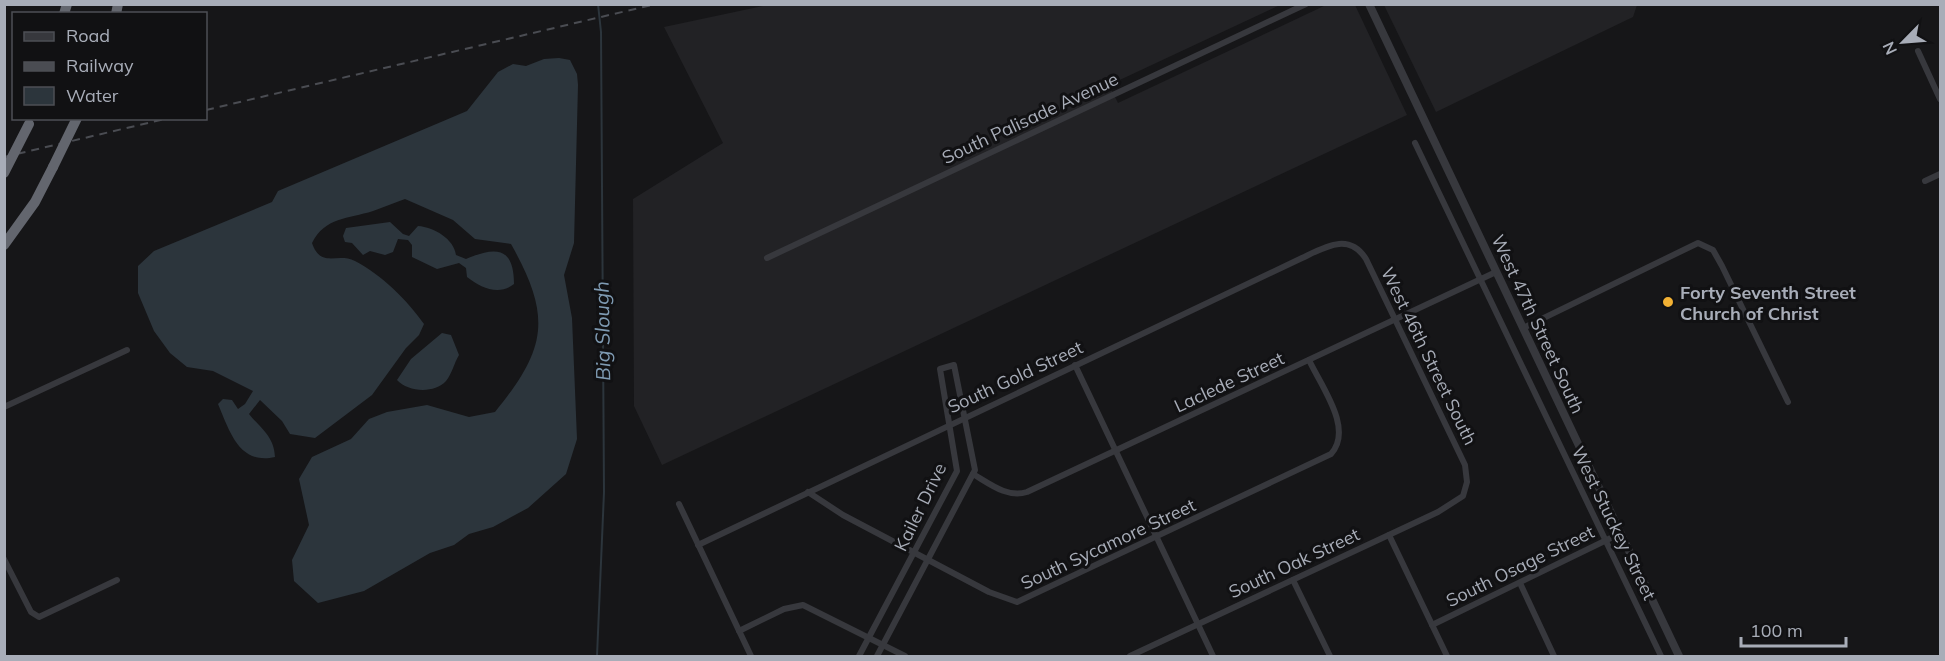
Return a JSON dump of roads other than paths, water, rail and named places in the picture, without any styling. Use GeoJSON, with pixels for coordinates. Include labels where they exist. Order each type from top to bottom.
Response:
{"type":"FeatureCollection","features":[{"type":"Feature","properties":{"kind":"highway"},"geometry":{"type":"LineString","coordinates":[[4,245],[35,202],[77,120]]}},
{"type":"Feature","properties":{"kind":"highway"},"geometry":{"type":"LineString","coordinates":[[4,173],[30,121]]}},
{"type":"Feature","properties":{"kind":"street","name":"South Palisade Avenue"},"geometry":{"type":"LineString","coordinates":[[767,258],[1306,4]]}},
{"type":"Feature","properties":{"kind":"street","name":"West 47th Street South"},"geometry":{"type":"LineString","coordinates":[[1369,4],[1679,657]]}},
{"type":"Feature","properties":{"kind":"street"},"geometry":{"type":"LineString","coordinates":[[1918,51],[1941,99]]}},
{"type":"Feature","properties":{"kind":"street","name":"West Stuckey Street"},"geometry":{"type":"LineString","coordinates":[[1415,143],[1661,657]]}},
{"type":"Feature","properties":{"kind":"street"},"geometry":{"type":"LineString","coordinates":[[1925,181],[1941,174]]}},
{"type":"Feature","properties":{"kind":"street","name":"West 46th Street South"},"geometry":{"type":"LineString","coordinates":[[1347,243],[1361,251],[1366,259],[1465,465],[1467,474],[1465,490]]}},
{"type":"Feature","properties":{"kind":"street","name":"South Gold Street"},"geometry":{"type":"LineString","coordinates":[[698,544],[1326,247],[1347,243]]}},
{"type":"Feature","properties":{"kind":"street"},"geometry":{"type":"LineString","coordinates":[[1523,328],[1698,243],[1713,250],[1788,402]]}},
{"type":"Feature","properties":{"kind":"street","name":"Laclede Street"},"geometry":{"type":"LineString","coordinates":[[973,474],[1006,492],[1023,493],[1496,272]]}},
{"type":"Feature","properties":{"kind":"street"},"geometry":{"type":"LineString","coordinates":[[4,407],[128,350]]}},
{"type":"Feature","properties":{"kind":"street","name":"South Sycamore Street"},"geometry":{"type":"LineString","coordinates":[[808,492],[843,514],[1003,599],[1017,602],[1318,462],[1334,452],[1340,438],[1339,426],[1309,360]]}},
{"type":"Feature","properties":{"kind":"street","name":"Kailer Drive"},"geometry":{"type":"LineString","coordinates":[[859,657],[957,471],[951,424],[940,369],[954,365],[975,465],[973,474],[877,657]]}},
{"type":"Feature","properties":{"kind":"street"},"geometry":{"type":"LineString","coordinates":[[1075,365],[1214,657]]}},
{"type":"Feature","properties":{"kind":"street","name":"South Oak Street"},"geometry":{"type":"LineString","coordinates":[[1130,657],[1452,504],[1463,496],[1465,490]]}},
{"type":"Feature","properties":{"kind":"street"},"geometry":{"type":"LineString","coordinates":[[679,504],[751,657]]}},
{"type":"Feature","properties":{"kind":"street","name":"South Osage Street"},"geometry":{"type":"LineString","coordinates":[[1432,625],[1621,534]]}},
{"type":"Feature","properties":{"kind":"street"},"geometry":{"type":"LineString","coordinates":[[1389,535],[1447,657]]}},
{"type":"Feature","properties":{"kind":"street"},"geometry":{"type":"LineString","coordinates":[[4,560],[31,612],[39,617],[117,580]]}},
{"type":"Feature","properties":{"kind":"street"},"geometry":{"type":"LineString","coordinates":[[1293,580],[1330,657]]}},
{"type":"Feature","properties":{"kind":"street"},"geometry":{"type":"LineString","coordinates":[[1520,584],[1554,657]]}},
{"type":"Feature","properties":{"kind":"street"},"geometry":{"type":"LineString","coordinates":[[739,631],[784,609],[803,604],[906,657]]}},
{"type":"Feature","properties":{"kind":"water"},"geometry":{"type":"Polygon","coordinates":[[[544,59],[570,60],[577,74],[578,85],[574,243],[564,275],[572,318],[577,439],[566,474],[528,508],[493,527],[469,534],[454,545],[430,553],[364,591],[318,603],[294,581],[292,560],[309,525],[299,479],[312,457],[351,439],[369,419],[387,412],[427,405],[469,417],[495,412],[525,369],[534,350],[538,331],[538,312],[533,292],[511,244],[475,239],[453,220],[405,199],[373,211],[338,220],[317,234],[312,243],[320,256],[355,261],[375,273],[410,306],[424,324],[419,335],[406,348],[372,395],[315,438],[290,434],[282,421],[260,400],[249,414],[269,438],[275,457],[263,458],[244,451],[238,444],[218,404],[223,399],[232,400],[238,409],[245,404],[253,391],[213,371],[187,367],[170,353],[154,331],[138,293],[138,266],[154,251],[272,202],[278,191],[467,111],[498,72],[513,64],[526,66],[544,59]]]}},
{"type":"Feature","properties":{"kind":"water"},"geometry":{"type":"Polygon","coordinates":[[[390,222],[403,234],[409,236],[418,226],[437,231],[451,244],[456,255],[466,259],[494,251],[507,256],[511,263],[514,284],[502,290],[484,287],[467,277],[466,268],[459,263],[437,269],[412,257],[412,245],[408,240],[398,239],[393,252],[385,255],[370,251],[363,255],[352,243],[345,242],[343,236],[346,228],[390,222]]]}},
{"type":"Feature","properties":{"kind":"water"},"geometry":{"type":"Polygon","coordinates":[[[442,333],[451,335],[459,355],[446,381],[435,388],[421,390],[408,387],[397,380],[411,359],[442,333]]]}},
{"type":"Feature","properties":{"kind":"waterway","name":"Big Slough"},"geometry":{"type":"LineString","coordinates":[[597,656],[604,492],[601,32],[598,4]]}},
{"type":"Feature","properties":{"kind":"railway"},"geometry":{"type":"LineString","coordinates":[[207,110],[656,4]]}},
{"type":"Feature","properties":{"kind":"railway"},"geometry":{"type":"LineString","coordinates":[[4,157],[161,120]]}},
{"type":"Feature","properties":{"kind":"place","name":"Forty Seventh Street Church of Christ"},"geometry":{"type":"Point","coordinates":[1668,302]}}]}
